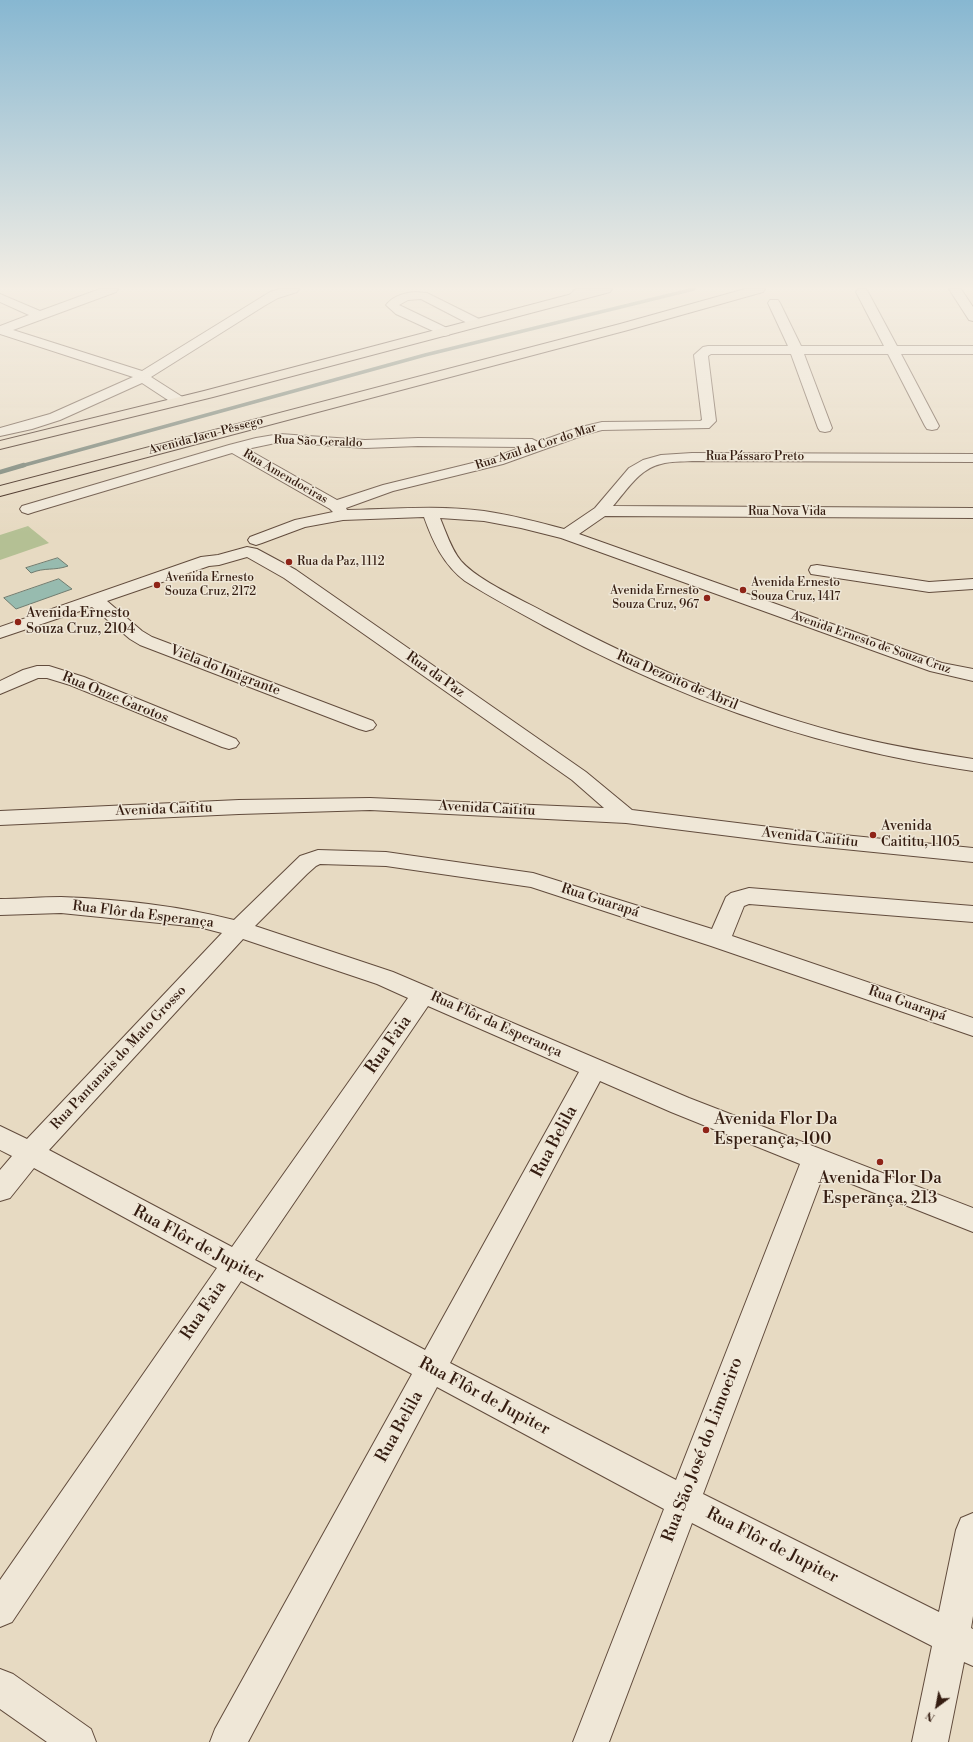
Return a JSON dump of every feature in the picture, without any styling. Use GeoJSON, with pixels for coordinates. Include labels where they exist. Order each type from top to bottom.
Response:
{"type":"FeatureCollection","features":[{"type":"Feature","properties":{"kind":"highway"},"geometry":{"type":"LineString","coordinates":[[0,444],[295,370]]}},
{"type":"Feature","properties":{"kind":"highway","name":"Avenida Jacu-Pêssego"},"geometry":{"type":"LineString","coordinates":[[0,491],[460,370]]}},
{"type":"Feature","properties":{"kind":"street"},"geometry":{"type":"LineString","coordinates":[[124,370],[143,377],[180,400]]}},
{"type":"Feature","properties":{"kind":"street"},"geometry":{"type":"LineString","coordinates":[[0,432],[55,417],[117,391],[154,370]]}},
{"type":"Feature","properties":{"kind":"street","name":"Rua Azul da Cor do Mar"},"geometry":{"type":"LineString","coordinates":[[342,514],[388,488],[498,461],[582,431],[602,426],[704,426],[709,421],[703,370]]}},
{"type":"Feature","properties":{"kind":"street"},"geometry":{"type":"LineString","coordinates":[[804,370],[825,428]]}},
{"type":"Feature","properties":{"kind":"street"},"geometry":{"type":"LineString","coordinates":[[903,370],[932,426]]}},
{"type":"Feature","properties":{"kind":"street","name":"Rua São Geraldo"},"geometry":{"type":"LineString","coordinates":[[28,509],[234,448],[280,438],[365,444],[418,442],[547,443]]}},
{"type":"Feature","properties":{"kind":"street","name":"Rua Amendoeiras"},"geometry":{"type":"LineString","coordinates":[[234,448],[342,514]]}},
{"type":"Feature","properties":{"kind":"street","name":"Rua Pássaro Preto"},"geometry":{"type":"LineString","coordinates":[[567,535],[601,511],[634,471],[648,463],[661,459],[692,457],[973,458]]}},
{"type":"Feature","properties":{"kind":"street","name":"Rua Nova Vida"},"geometry":{"type":"LineString","coordinates":[[601,511],[973,513]]}},
{"type":"Feature","properties":{"kind":"street","name":"Avenida Ernesto de Souza Cruz"},"geometry":{"type":"LineString","coordinates":[[0,633],[207,561],[219,560],[298,534],[342,514],[430,512],[484,516],[522,523],[567,535],[936,667],[973,675]]}},
{"type":"Feature","properties":{"kind":"street","name":"Rua Dezoito de Abril"},"geometry":{"type":"LineString","coordinates":[[430,512],[449,556],[467,575],[546,620],[656,674],[722,702],[786,724],[859,744],[934,760],[973,765]]}},
{"type":"Feature","properties":{"kind":"street","name":"Rua da Paz"},"geometry":{"type":"LineString","coordinates":[[255,547],[290,574],[579,776],[626,816]]}},
{"type":"Feature","properties":{"kind":"street"},"geometry":{"type":"LineString","coordinates":[[817,570],[929,587],[973,584]]}},
{"type":"Feature","properties":{"kind":"street","name":"Viela do Imigrante"},"geometry":{"type":"LineString","coordinates":[[95,600],[136,635],[146,640],[366,725]]}},
{"type":"Feature","properties":{"kind":"street","name":"Rua Onze Garotos"},"geometry":{"type":"LineString","coordinates":[[0,688],[30,674],[37,672],[49,672],[77,681],[229,743]]}},
{"type":"Feature","properties":{"kind":"street"},"geometry":{"type":"LineString","coordinates":[[573,813],[582,799],[579,776]]}},
{"type":"Feature","properties":{"kind":"street","name":"Avenida Caititu"},"geometry":{"type":"LineString","coordinates":[[0,818],[239,807],[370,804],[626,816],[794,837],[973,855]]}},
{"type":"Feature","properties":{"kind":"street","name":"Rua Guarapá"},"geometry":{"type":"LineString","coordinates":[[239,929],[308,861],[318,857],[386,858],[420,862],[533,880],[719,940],[973,1027]]}},
{"type":"Feature","properties":{"kind":"street"},"geometry":{"type":"LineString","coordinates":[[719,940],[734,902],[739,898],[749,896],[973,914]]}},
{"type":"Feature","properties":{"kind":"street","name":"Rua Flôr da Esperança"},"geometry":{"type":"LineString","coordinates":[[0,906],[61,905],[122,910],[200,919],[239,929],[385,978],[680,1105],[973,1220]]}},
{"type":"Feature","properties":{"kind":"street","name":"Rua Pantanais do Mato Grosso"},"geometry":{"type":"LineString","coordinates":[[0,1190],[30,1153],[239,929]]}},
{"type":"Feature","properties":{"kind":"street","name":"Rua Faia"},"geometry":{"type":"LineString","coordinates":[[0,1610],[236,1264],[424,994]]}},
{"type":"Feature","properties":{"kind":"street","name":"Rua Belila"},"geometry":{"type":"LineString","coordinates":[[228,1742],[432,1369],[594,1068]]}},
{"type":"Feature","properties":{"kind":"street","name":"Rua Flôr de Jupiter"},"geometry":{"type":"LineString","coordinates":[[0,1137],[66,1174],[684,1502],[962,1643]]}},
{"type":"Feature","properties":{"kind":"street","name":"Rua São José do Limoeiro"},"geometry":{"type":"LineString","coordinates":[[591,1742],[816,1158]]}},
{"type":"Feature","properties":{"kind":"street"},"geometry":{"type":"LineString","coordinates":[[930,1742],[962,1643],[973,1530]]}},
{"type":"Feature","properties":{"kind":"street"},"geometry":{"type":"LineString","coordinates":[[0,1687],[73,1741]]}},
{"type":"Feature","properties":{"kind":"green space"},"geometry":{"type":"Polygon","coordinates":[[[28,526],[49,543],[0,560],[0,535],[28,526]]]}},
{"type":"Feature","properties":{"kind":"water"},"geometry":{"type":"Polygon","coordinates":[[[58,558],[68,566],[31,573],[26,568],[58,558]]]}},
{"type":"Feature","properties":{"kind":"water"},"geometry":{"type":"Polygon","coordinates":[[[59,579],[72,589],[16,609],[4,598],[59,579]]]}},
{"type":"Feature","properties":{"kind":"waterway"},"geometry":{"type":"LineString","coordinates":[[21,466],[369,370]]}},
{"type":"Feature","properties":{"kind":"waterway"},"geometry":{"type":"LineString","coordinates":[[0,472],[24,465]]}},
{"type":"Feature","properties":{"kind":"place","name":"Rua da Paz, 1112"},"geometry":{"type":"Point","coordinates":[289,562]}},
{"type":"Feature","properties":{"kind":"place","name":"Avenida Ernesto Souza Cruz, 2172"},"geometry":{"type":"Point","coordinates":[157,585]}},
{"type":"Feature","properties":{"kind":"place","name":"Avenida Ernesto Souza Cruz, 1417"},"geometry":{"type":"Point","coordinates":[743,590]}},
{"type":"Feature","properties":{"kind":"place","name":"Avenida Ernesto Souza Cruz, 967"},"geometry":{"type":"Point","coordinates":[707,598]}},
{"type":"Feature","properties":{"kind":"place","name":"Avenida Ernesto Souza Cruz, 2104"},"geometry":{"type":"Point","coordinates":[18,622]}},
{"type":"Feature","properties":{"kind":"place","name":"Avenida Caititu, 1105"},"geometry":{"type":"Point","coordinates":[873,835]}},
{"type":"Feature","properties":{"kind":"place","name":"Avenida Flor Da Esperança, 100"},"geometry":{"type":"Point","coordinates":[706,1130]}},
{"type":"Feature","properties":{"kind":"place","name":"Avenida Flor Da Esperança, 213"},"geometry":{"type":"Point","coordinates":[880,1162]}}]}
